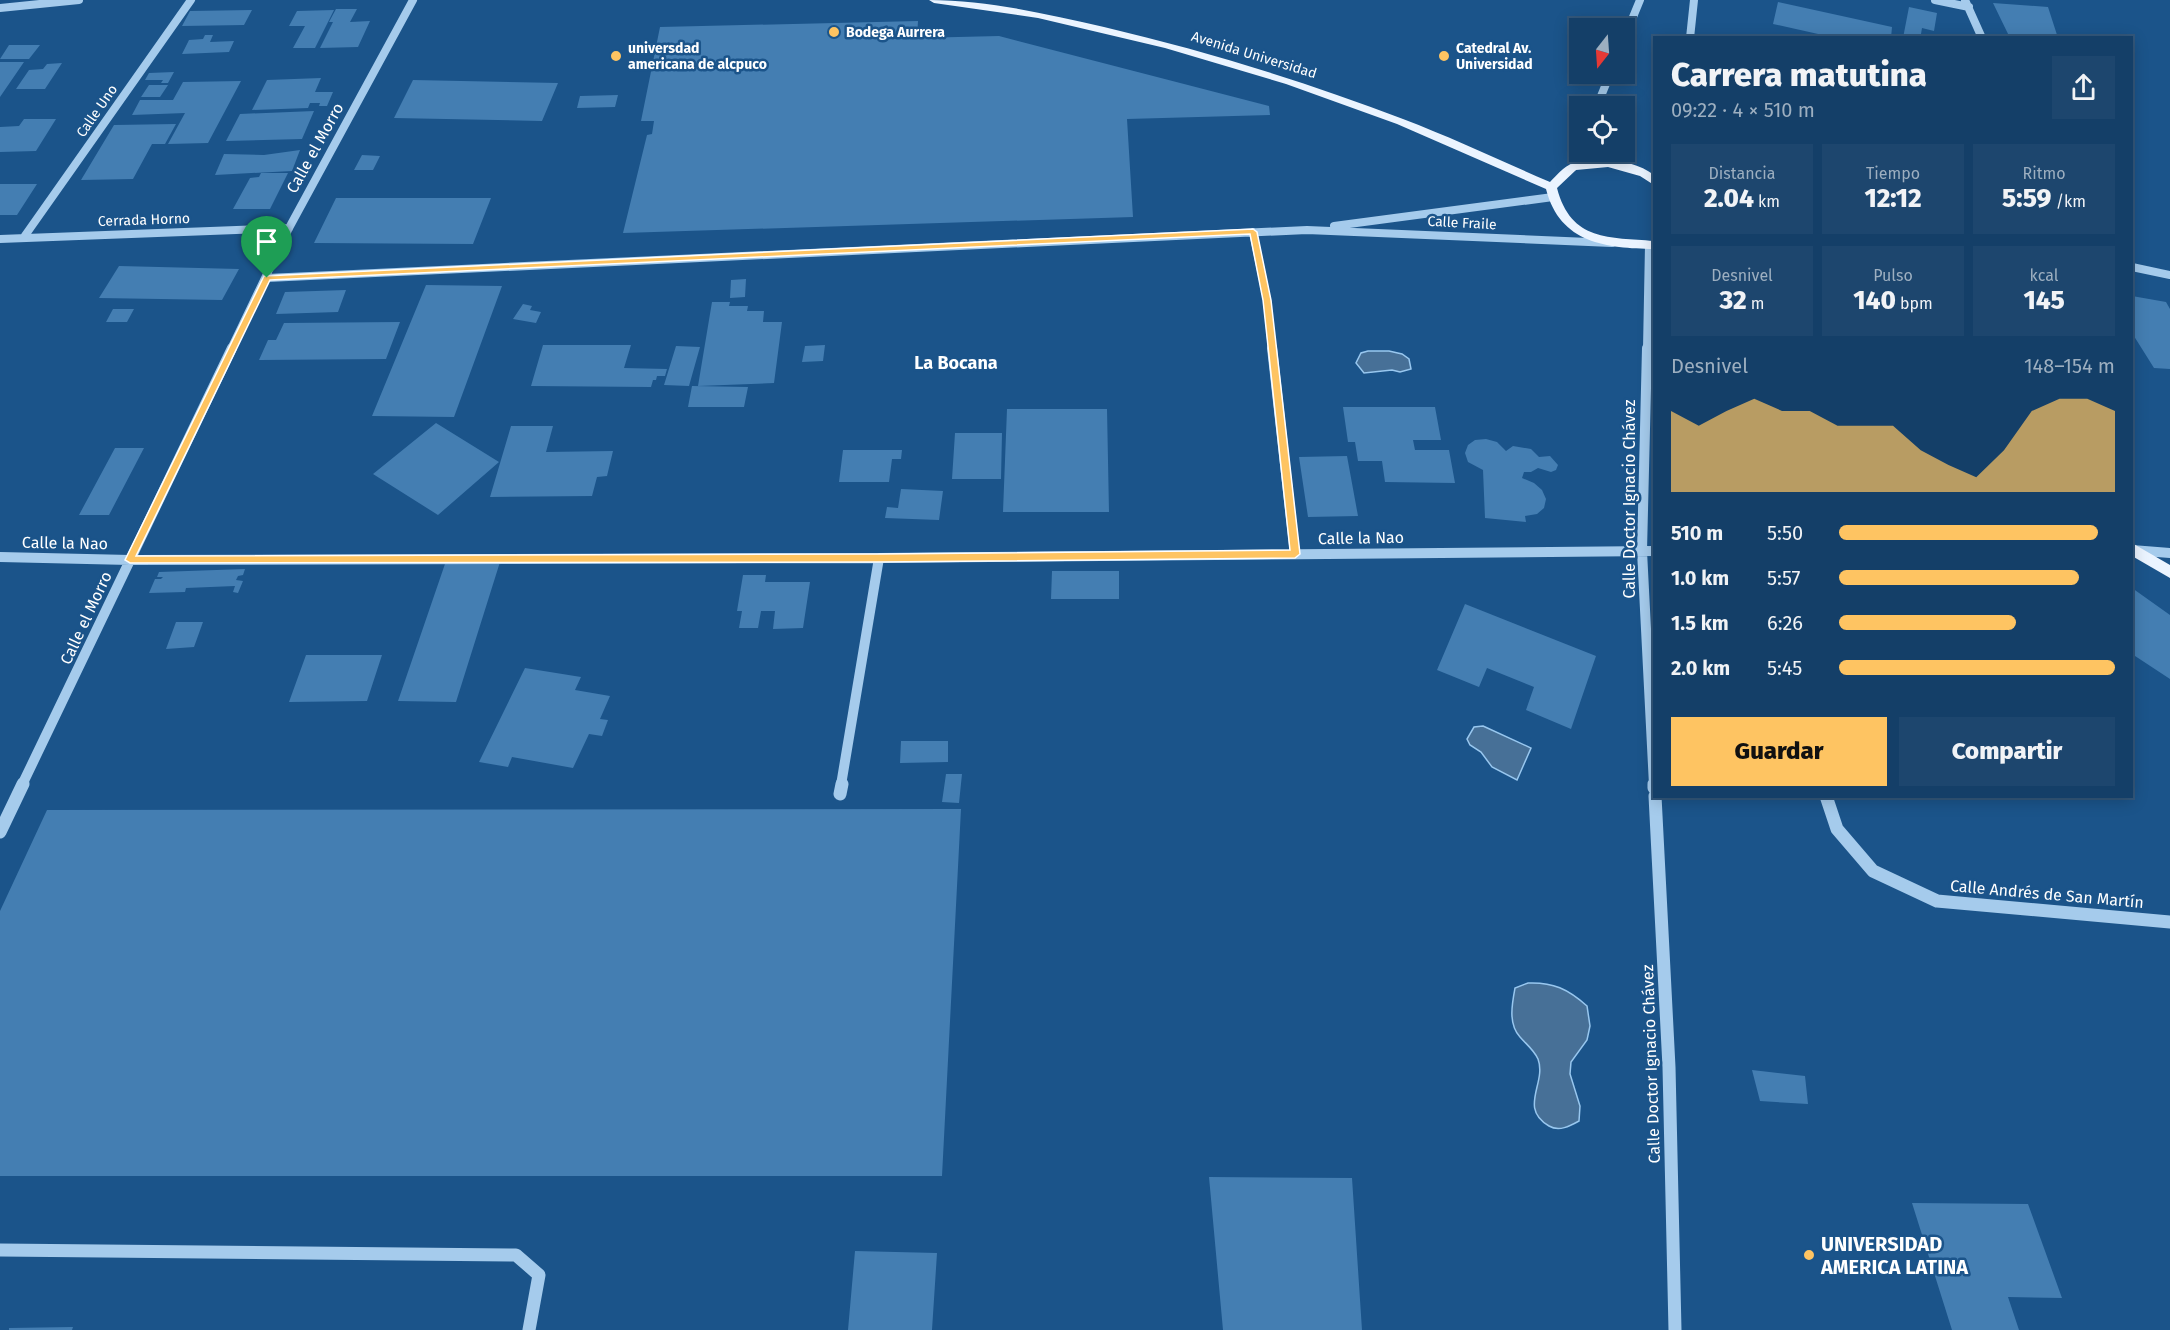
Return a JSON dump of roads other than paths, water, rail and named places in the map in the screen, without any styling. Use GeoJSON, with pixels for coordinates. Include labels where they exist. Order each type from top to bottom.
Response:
{"type":"FeatureCollection","features":[{"type":"Feature","properties":{"kind":"main road","name":"Avenida Universidad"},"geometry":{"type":"LineString","coordinates":[[941,0],[1038,15],[1168,45],[1290,82],[1401,122],[1552,192]]}},
{"type":"Feature","properties":{"kind":"main road"},"geometry":{"type":"LineString","coordinates":[[1652,245],[1616,243],[1578,231],[1560,215],[1552,192],[1573,166],[1608,163],[1644,173],[1653,180]]}},
{"type":"Feature","properties":{"kind":"main road"},"geometry":{"type":"LineString","coordinates":[[2133,550],[2170,572]]}},
{"type":"Feature","properties":{"kind":"street"},"geometry":{"type":"LineString","coordinates":[[0,8],[79,0]]}},
{"type":"Feature","properties":{"kind":"street","name":"Calle Uno"},"geometry":{"type":"LineString","coordinates":[[24,237],[191,0]]}},
{"type":"Feature","properties":{"kind":"street","name":"Calle el Morro"},"geometry":{"type":"LineString","coordinates":[[0,832],[289,228],[413,0]]}},
{"type":"Feature","properties":{"kind":"street"},"geometry":{"type":"LineString","coordinates":[[1633,18],[1640,0]]}},
{"type":"Feature","properties":{"kind":"street"},"geometry":{"type":"LineString","coordinates":[[1690,36],[1694,0]]}},
{"type":"Feature","properties":{"kind":"street"},"geometry":{"type":"LineString","coordinates":[[1935,0],[1967,4],[1981,36]]}},
{"type":"Feature","properties":{"kind":"street"},"geometry":{"type":"LineString","coordinates":[[1573,166],[1575,162]]}},
{"type":"Feature","properties":{"kind":"street","name":"Calle Fraile"},"geometry":{"type":"LineString","coordinates":[[1307,230],[1552,192]]}},
{"type":"Feature","properties":{"kind":"street","name":"Cerrada Horno"},"geometry":{"type":"LineString","coordinates":[[0,238],[289,228]]}},
{"type":"Feature","properties":{"kind":"street","name":"Calle Fraile"},"geometry":{"type":"LineString","coordinates":[[267,278],[1307,230],[1616,243]]}},
{"type":"Feature","properties":{"kind":"street"},"geometry":{"type":"LineString","coordinates":[[1253,232],[1267,300],[1295,554]]}},
{"type":"Feature","properties":{"kind":"street","name":"Calle Doctor Ignacio Chávez"},"geometry":{"type":"LineString","coordinates":[[1652,245],[1642,551],[1653,768]]}},
{"type":"Feature","properties":{"kind":"street"},"geometry":{"type":"LineString","coordinates":[[2133,267],[2170,275]]}},
{"type":"Feature","properties":{"kind":"street"},"geometry":{"type":"LineString","coordinates":[[2133,549],[2170,553]]}},
{"type":"Feature","properties":{"kind":"street","name":"Calle la Nao"},"geometry":{"type":"LineString","coordinates":[[0,557],[130,560],[879,558],[1653,551]]}},
{"type":"Feature","properties":{"kind":"street"},"geometry":{"type":"LineString","coordinates":[[840,794],[879,558]]}},
{"type":"Feature","properties":{"kind":"street","name":"Calle Doctor Ignacio Chávez"},"geometry":{"type":"LineString","coordinates":[[1655,798],[1669,1067],[1675,1330]]}},
{"type":"Feature","properties":{"kind":"street","name":"Calle Andrés de San Martín"},"geometry":{"type":"LineString","coordinates":[[1827,798],[1837,829],[1873,871],[1937,901],[2170,922]]}},
{"type":"Feature","properties":{"kind":"street"},"geometry":{"type":"LineString","coordinates":[[0,1250],[516,1255],[539,1275],[529,1330]]}},
{"type":"Feature","properties":{"kind":"water"},"geometry":{"type":"Polygon","coordinates":[[[1389,351],[1402,354],[1409,359],[1411,369],[1400,372],[1392,370],[1364,373],[1356,363],[1361,353],[1389,351]]]}},
{"type":"Feature","properties":{"kind":"water"},"geometry":{"type":"Polygon","coordinates":[[[1483,726],[1531,748],[1517,780],[1492,767],[1481,752],[1470,745],[1467,739],[1474,727],[1483,726]]]}},
{"type":"Feature","properties":{"kind":"water"},"geometry":{"type":"Polygon","coordinates":[[[1528,983],[1553,985],[1573,995],[1587,1006],[1590,1026],[1587,1040],[1571,1062],[1570,1074],[1580,1106],[1579,1121],[1564,1128],[1549,1126],[1540,1119],[1535,1111],[1534,1103],[1540,1068],[1538,1059],[1516,1032],[1512,1020],[1515,988],[1528,983]]]}},
{"type":"Feature","properties":{"kind":"place","name":"Bodega Aurrera"},"geometry":{"type":"Point","coordinates":[834,32]}},
{"type":"Feature","properties":{"kind":"place","name":"universdad americana de alcpuco"},"geometry":{"type":"Point","coordinates":[616,56]}},
{"type":"Feature","properties":{"kind":"place","name":"Catedral Av. Universidad"},"geometry":{"type":"Point","coordinates":[1444,56]}},
{"type":"Feature","properties":{"kind":"place","name":"UNIVERSIDAD AMERICA LATINA"},"geometry":{"type":"Point","coordinates":[1809,1255]}},
{"type":"Feature","properties":{"kind":"district","name":"La Bocana"},"geometry":{"type":"Point","coordinates":[956,363]}}]}
